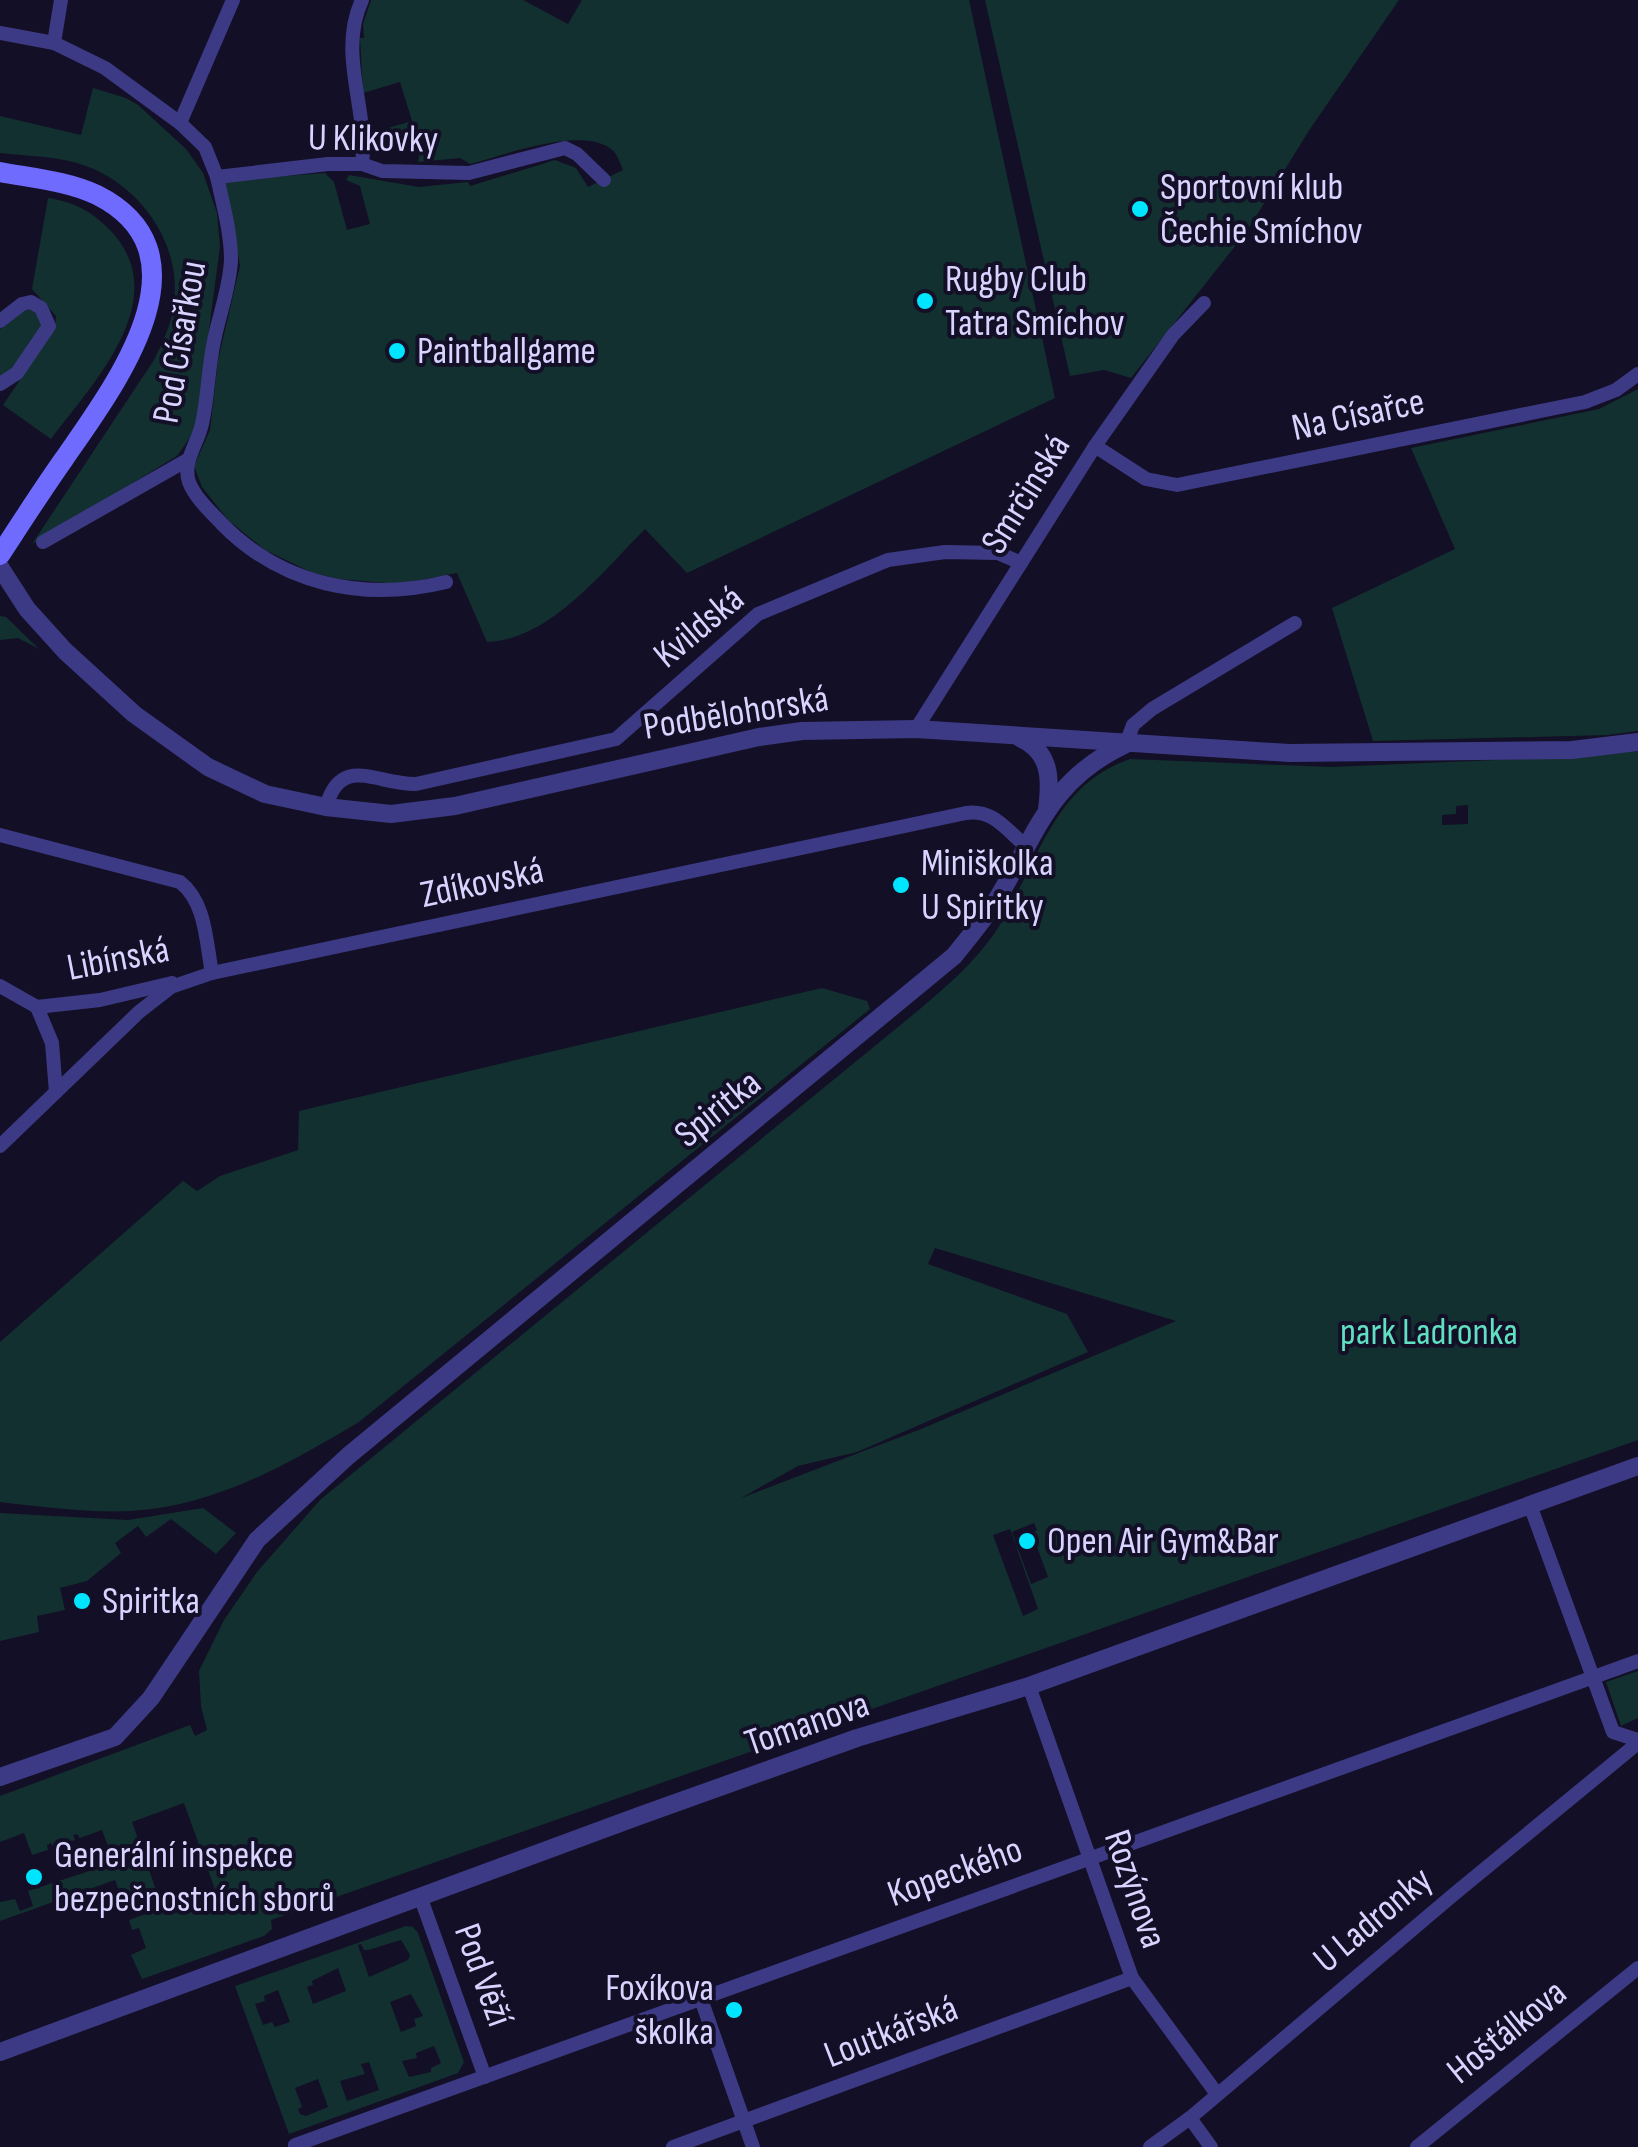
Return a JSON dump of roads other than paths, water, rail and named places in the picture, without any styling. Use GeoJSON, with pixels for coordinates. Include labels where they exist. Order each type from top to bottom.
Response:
{"type":"FeatureCollection","features":[{"type":"Feature","properties":{"kind":"main road"},"geometry":{"type":"LineString","coordinates":[[0,172],[68,185],[111,204],[140,234],[150,260],[153,285],[134,352],[0,555]]}},
{"type":"Feature","properties":{"kind":"street"},"geometry":{"type":"LineString","coordinates":[[54,42],[62,0]]}},
{"type":"Feature","properties":{"kind":"street"},"geometry":{"type":"LineString","coordinates":[[180,123],[233,0]]}},
{"type":"Feature","properties":{"kind":"street"},"geometry":{"type":"LineString","coordinates":[[362,0],[353,36],[353,82],[364,141],[362,164]]}},
{"type":"Feature","properties":{"kind":"street"},"geometry":{"type":"LineString","coordinates":[[0,33],[54,42],[105,68],[180,123],[205,147],[216,178]]}},
{"type":"Feature","properties":{"kind":"street","name":"U Klikovky"},"geometry":{"type":"LineString","coordinates":[[216,178],[328,164],[362,164],[382,171],[469,172],[565,148],[578,154],[604,180]]}},
{"type":"Feature","properties":{"kind":"street","name":"Pod Císařkou"},"geometry":{"type":"LineString","coordinates":[[216,178],[231,260],[214,338],[202,428],[189,459],[189,482],[238,540],[268,562],[295,575],[346,589],[393,592],[446,582]]}},
{"type":"Feature","properties":{"kind":"street"},"geometry":{"type":"LineString","coordinates":[[0,322],[22,304],[31,302],[41,308],[49,326],[17,373],[0,384]]}},
{"type":"Feature","properties":{"kind":"street","name":"Smrčinská"},"geometry":{"type":"LineString","coordinates":[[916,729],[1094,446],[1174,334],[1204,304]]}},
{"type":"Feature","properties":{"kind":"street","name":"Na Císařce"},"geometry":{"type":"LineString","coordinates":[[1094,446],[1146,478],[1177,485],[1584,402],[1616,390],[1638,374]]}},
{"type":"Feature","properties":{"kind":"street","name":"Pod Císařkou"},"geometry":{"type":"LineString","coordinates":[[42,542],[189,459]]}},
{"type":"Feature","properties":{"kind":"street","name":"Kvildská"},"geometry":{"type":"LineString","coordinates":[[326,807],[336,785],[350,774],[416,784],[616,739],[758,614],[888,560],[945,552],[998,553],[1021,563]]}},
{"type":"Feature","properties":{"kind":"street","name":"Podbělohorská"},"geometry":{"type":"LineString","coordinates":[[0,567],[26,610],[64,651],[165,739],[208,767],[265,794],[326,807],[391,814],[454,806],[759,737],[802,731],[916,729],[1289,753],[1572,750],[1638,742]]}},
{"type":"Feature","properties":{"kind":"street"},"geometry":{"type":"LineString","coordinates":[[1126,744],[1134,725],[1152,710],[1295,623]]}},
{"type":"Feature","properties":{"kind":"street"},"geometry":{"type":"LineString","coordinates":[[1014,735],[1032,744],[1044,759],[1050,785],[1047,809]]}},
{"type":"Feature","properties":{"kind":"street"},"geometry":{"type":"LineString","coordinates":[[1044,759],[1057,739]]}},
{"type":"Feature","properties":{"kind":"street","name":"Spiritka"},"geometry":{"type":"LineString","coordinates":[[0,1777],[115,1737],[150,1698],[257,1540],[302,1496],[954,956],[992,906],[1047,809],[1068,782],[1091,763],[1126,744]]}},
{"type":"Feature","properties":{"kind":"street","name":"Zdíkovská"},"geometry":{"type":"LineString","coordinates":[[0,1146],[139,1012],[172,987],[212,973],[966,813],[986,813],[1026,846]]}},
{"type":"Feature","properties":{"kind":"street"},"geometry":{"type":"LineString","coordinates":[[0,836],[180,882],[192,892],[201,914],[212,973]]}},
{"type":"Feature","properties":{"kind":"street","name":"Libínská"},"geometry":{"type":"LineString","coordinates":[[0,986],[37,1007],[100,1000],[212,973]]}},
{"type":"Feature","properties":{"kind":"street","name":"Libínská"},"geometry":{"type":"LineString","coordinates":[[37,1007],[52,1042],[56,1092]]}},
{"type":"Feature","properties":{"kind":"street","name":"Tomanova"},"geometry":{"type":"LineString","coordinates":[[0,2052],[858,1738],[1029,1686],[1638,1466]]}},
{"type":"Feature","properties":{"kind":"street"},"geometry":{"type":"LineString","coordinates":[[1530,1505],[1613,1732],[1638,1742]]}},
{"type":"Feature","properties":{"kind":"street","name":"Kopeckého"},"geometry":{"type":"LineString","coordinates":[[295,2145],[1638,1661]]}},
{"type":"Feature","properties":{"kind":"street","name":"Rozýnova"},"geometry":{"type":"LineString","coordinates":[[1029,1686],[1132,1978],[1217,2094]]}},
{"type":"Feature","properties":{"kind":"street","name":"U Ladronky"},"geometry":{"type":"LineString","coordinates":[[1150,2147],[1190,2118],[1638,1742]]}},
{"type":"Feature","properties":{"kind":"street","name":"Pod Věží"},"geometry":{"type":"LineString","coordinates":[[420,1896],[485,2077]]}},
{"type":"Feature","properties":{"kind":"street","name":"Hošťálkova"},"geometry":{"type":"LineString","coordinates":[[1416,2147],[1638,1968]]}},
{"type":"Feature","properties":{"kind":"street","name":"Loutkářská"},"geometry":{"type":"LineString","coordinates":[[674,2147],[1132,1978]]}},
{"type":"Feature","properties":{"kind":"street"},"geometry":{"type":"LineString","coordinates":[[701,1999],[753,2147]]}},
{"type":"Feature","properties":{"kind":"street"},"geometry":{"type":"LineString","coordinates":[[1190,2118],[1211,2147]]}},
{"type":"Feature","properties":{"kind":"place","name":"Sportovní klub Čechie Smíchov"},"geometry":{"type":"Point","coordinates":[1140,209]}},
{"type":"Feature","properties":{"kind":"place","name":"Rugby Club Tatra Smíchov"},"geometry":{"type":"Point","coordinates":[925,301]}},
{"type":"Feature","properties":{"kind":"place","name":"Paintballgame"},"geometry":{"type":"Point","coordinates":[397,351]}},
{"type":"Feature","properties":{"kind":"place","name":"Miniškolka U Spiritky"},"geometry":{"type":"Point","coordinates":[901,885]}},
{"type":"Feature","properties":{"kind":"place","name":"Open Air Gym&Bar"},"geometry":{"type":"Point","coordinates":[1027,1541]}},
{"type":"Feature","properties":{"kind":"place","name":"Spiritka"},"geometry":{"type":"Point","coordinates":[82,1601]}},
{"type":"Feature","properties":{"kind":"place","name":"Generální inspekce bezpečnostních sborů"},"geometry":{"type":"Point","coordinates":[34,1877]}},
{"type":"Feature","properties":{"kind":"place","name":"Foxíkova školka"},"geometry":{"type":"Point","coordinates":[734,2010]}},
{"type":"Feature","properties":{"kind":"park label","name":"park Ladronka"},"geometry":{"type":"Point","coordinates":[1429,1332]}}]}
